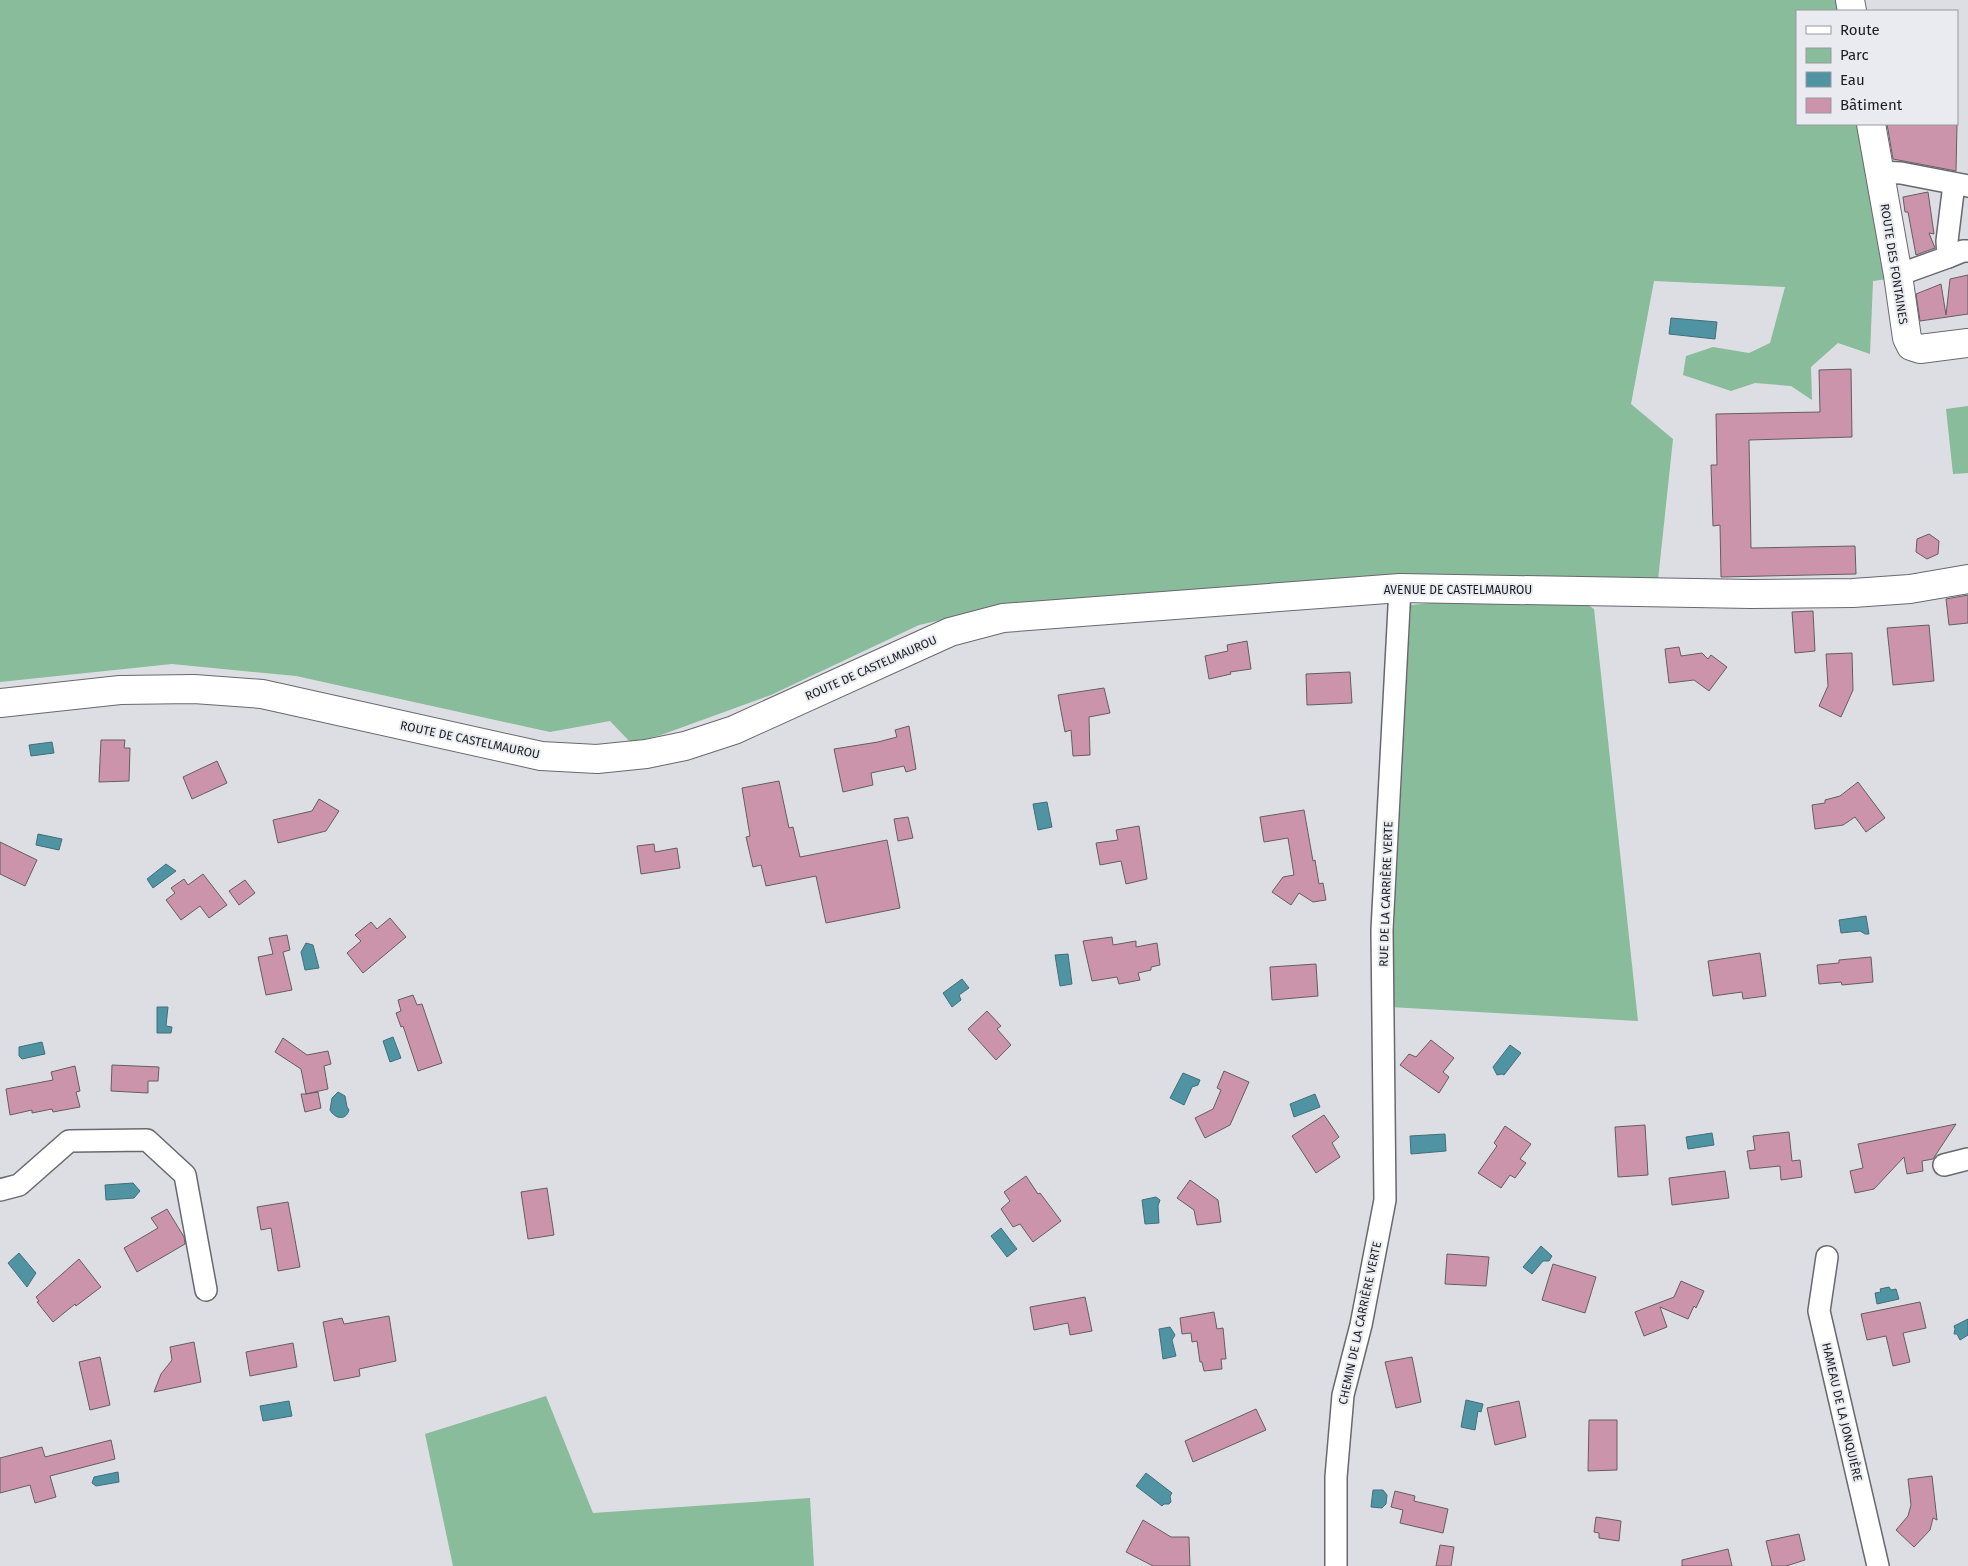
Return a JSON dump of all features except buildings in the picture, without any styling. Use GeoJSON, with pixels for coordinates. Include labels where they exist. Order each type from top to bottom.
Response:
{"type":"FeatureCollection","features":[{"type":"Feature","properties":{"kind":"street","name":"ROUTE DES FONTAINES"},"geometry":{"type":"LineString","coordinates":[[1871,125],[1898,275],[1907,338],[1912,346],[1920,349],[1933,349],[1968,343]]}},
{"type":"Feature","properties":{"kind":"street"},"geometry":{"type":"LineString","coordinates":[[1879,172],[1901,173],[1961,185],[1947,241],[1958,254],[1898,275]]}},
{"type":"Feature","properties":{"kind":"street","name":"AVENUE DE CASTELMAUROU"},"geometry":{"type":"LineString","coordinates":[[950,632],[1003,618],[1400,588],[1751,594],[1853,593],[1968,580]]}},
{"type":"Feature","properties":{"kind":"street","name":"RUE DE LA CARRIÈRE VERTE"},"geometry":{"type":"LineString","coordinates":[[1385,1200],[1382,930],[1400,588]]}},
{"type":"Feature","properties":{"kind":"street","name":"ROUTE DE CASTELMAUROU"},"geometry":{"type":"LineString","coordinates":[[0,703],[120,690],[194,689],[262,694],[541,756],[597,759],[654,753],[685,746],[734,730],[950,632]]}},
{"type":"Feature","properties":{"kind":"street"},"geometry":{"type":"LineString","coordinates":[[0,1190],[19,1185],[69,1141],[147,1140],[185,1175],[206,1290]]}},
{"type":"Feature","properties":{"kind":"street"},"geometry":{"type":"LineString","coordinates":[[1944,1165],[1968,1159]]}},
{"type":"Feature","properties":{"kind":"street","name":"CHEMIN DE LA CARRIÈRE VERTE"},"geometry":{"type":"LineString","coordinates":[[1336,1566],[1336,1476],[1343,1395],[1361,1325],[1385,1200]]}},
{"type":"Feature","properties":{"kind":"street","name":"HAMEAU DE LA JONQUIÈRE"},"geometry":{"type":"LineString","coordinates":[[1827,1257],[1819,1311],[1878,1566]]}},
{"type":"Feature","properties":{"kind":"green space"},"geometry":{"type":"Polygon","coordinates":[[[0,0],[1843,0],[1845,10],[1796,10],[1796,125],[1860,125],[1888,279],[1873,281],[1870,354],[1838,343],[1811,367],[1812,400],[1791,386],[1755,383],[1731,391],[1683,375],[1686,356],[1713,347],[1749,353],[1770,343],[1785,287],[1654,281],[1631,404],[1673,439],[1658,580],[1007,605],[919,625],[771,695],[661,735],[631,743],[610,721],[550,732],[296,676],[172,664],[0,682],[0,0]]]}},
{"type":"Feature","properties":{"kind":"green space"},"geometry":{"type":"Polygon","coordinates":[[[1968,406],[1968,473],[1953,474],[1946,409],[1968,406]]]}},
{"type":"Feature","properties":{"kind":"green space"},"geometry":{"type":"Polygon","coordinates":[[[1473,599],[1585,603],[1594,609],[1638,1021],[1390,1007],[1411,605],[1473,599]]]}},
{"type":"Feature","properties":{"kind":"green space"},"geometry":{"type":"Polygon","coordinates":[[[546,1396],[593,1513],[810,1498],[814,1566],[453,1566],[425,1434],[546,1396]]]}},
{"type":"Feature","properties":{"kind":"water"},"geometry":{"type":"Polygon","coordinates":[[[1671,318],[1717,322],[1715,339],[1669,334],[1671,318]]]}},
{"type":"Feature","properties":{"kind":"water"},"geometry":{"type":"Polygon","coordinates":[[[52,742],[54,753],[31,756],[29,745],[52,742]]]}},
{"type":"Feature","properties":{"kind":"water"},"geometry":{"type":"Polygon","coordinates":[[[1047,802],[1052,827],[1038,830],[1033,804],[1047,802]]]}},
{"type":"Feature","properties":{"kind":"water"},"geometry":{"type":"Polygon","coordinates":[[[38,834],[62,839],[59,850],[36,845],[38,834]]]}},
{"type":"Feature","properties":{"kind":"water"},"geometry":{"type":"Polygon","coordinates":[[[166,864],[176,871],[153,888],[147,879],[166,864]]]}},
{"type":"Feature","properties":{"kind":"water"},"geometry":{"type":"Polygon","coordinates":[[[1866,916],[1869,934],[1860,931],[1841,933],[1839,920],[1866,916]]]}},
{"type":"Feature","properties":{"kind":"water"},"geometry":{"type":"Polygon","coordinates":[[[306,943],[313,945],[319,968],[305,970],[301,952],[306,943]]]}},
{"type":"Feature","properties":{"kind":"water"},"geometry":{"type":"Polygon","coordinates":[[[1068,954],[1072,984],[1060,986],[1055,955],[1068,954]]]}},
{"type":"Feature","properties":{"kind":"water"},"geometry":{"type":"Polygon","coordinates":[[[962,979],[969,988],[959,995],[961,1000],[952,1007],[943,993],[962,979]]]}},
{"type":"Feature","properties":{"kind":"water"},"geometry":{"type":"Polygon","coordinates":[[[157,1007],[168,1007],[166,1026],[172,1027],[171,1033],[157,1033],[157,1007]]]}},
{"type":"Feature","properties":{"kind":"water"},"geometry":{"type":"Polygon","coordinates":[[[393,1037],[401,1058],[390,1062],[383,1041],[393,1037]]]}},
{"type":"Feature","properties":{"kind":"water"},"geometry":{"type":"Polygon","coordinates":[[[42,1042],[45,1054],[22,1059],[19,1056],[19,1047],[42,1042]]]}},
{"type":"Feature","properties":{"kind":"water"},"geometry":{"type":"Polygon","coordinates":[[[1510,1045],[1521,1053],[1504,1075],[1497,1075],[1493,1067],[1510,1045]]]}},
{"type":"Feature","properties":{"kind":"water"},"geometry":{"type":"Polygon","coordinates":[[[1183,1073],[1200,1080],[1198,1085],[1192,1087],[1184,1105],[1170,1098],[1183,1073]]]}},
{"type":"Feature","properties":{"kind":"water"},"geometry":{"type":"Polygon","coordinates":[[[338,1092],[345,1096],[349,1110],[348,1114],[340,1118],[330,1110],[332,1098],[338,1092]]]}},
{"type":"Feature","properties":{"kind":"water"},"geometry":{"type":"Polygon","coordinates":[[[1315,1094],[1320,1107],[1294,1117],[1290,1104],[1315,1094]]]}},
{"type":"Feature","properties":{"kind":"water"},"geometry":{"type":"Polygon","coordinates":[[[1712,1133],[1714,1145],[1688,1149],[1686,1137],[1712,1133]]]}},
{"type":"Feature","properties":{"kind":"water"},"geometry":{"type":"Polygon","coordinates":[[[1445,1134],[1446,1151],[1411,1154],[1410,1136],[1445,1134]]]}},
{"type":"Feature","properties":{"kind":"water"},"geometry":{"type":"Polygon","coordinates":[[[133,1183],[140,1191],[134,1198],[106,1200],[105,1185],[133,1183]]]}},
{"type":"Feature","properties":{"kind":"water"},"geometry":{"type":"Polygon","coordinates":[[[1156,1197],[1160,1200],[1158,1206],[1159,1223],[1145,1224],[1142,1200],[1156,1197]]]}},
{"type":"Feature","properties":{"kind":"water"},"geometry":{"type":"Polygon","coordinates":[[[1001,1228],[1017,1249],[1007,1257],[991,1236],[1001,1228]]]}},
{"type":"Feature","properties":{"kind":"water"},"geometry":{"type":"Polygon","coordinates":[[[1541,1246],[1552,1256],[1549,1261],[1543,1261],[1532,1274],[1523,1267],[1541,1246]]]}},
{"type":"Feature","properties":{"kind":"water"},"geometry":{"type":"Polygon","coordinates":[[[19,1253],[36,1273],[27,1287],[8,1263],[19,1253]]]}},
{"type":"Feature","properties":{"kind":"water"},"geometry":{"type":"Polygon","coordinates":[[[1889,1287],[1891,1290],[1896,1289],[1899,1299],[1877,1304],[1875,1293],[1881,1292],[1880,1289],[1889,1287]]]}},
{"type":"Feature","properties":{"kind":"water"},"geometry":{"type":"Polygon","coordinates":[[[1968,1319],[1968,1335],[1960,1340],[1957,1334],[1954,1334],[1954,1326],[1968,1319]]]}},
{"type":"Feature","properties":{"kind":"water"},"geometry":{"type":"Polygon","coordinates":[[[1170,1327],[1175,1335],[1172,1340],[1176,1356],[1163,1359],[1159,1329],[1170,1327]]]}},
{"type":"Feature","properties":{"kind":"water"},"geometry":{"type":"Polygon","coordinates":[[[1466,1400],[1483,1404],[1481,1412],[1478,1411],[1475,1430],[1461,1427],[1466,1400]]]}},
{"type":"Feature","properties":{"kind":"water"},"geometry":{"type":"Polygon","coordinates":[[[289,1401],[292,1416],[263,1421],[260,1406],[289,1401]]]}},
{"type":"Feature","properties":{"kind":"water"},"geometry":{"type":"Polygon","coordinates":[[[118,1472],[119,1482],[96,1486],[92,1483],[94,1477],[118,1472]]]}},
{"type":"Feature","properties":{"kind":"water"},"geometry":{"type":"Polygon","coordinates":[[[1146,1473],[1172,1493],[1169,1504],[1162,1506],[1136,1486],[1146,1473]]]}},
{"type":"Feature","properties":{"kind":"water"},"geometry":{"type":"Polygon","coordinates":[[[1373,1490],[1383,1490],[1387,1495],[1386,1504],[1382,1508],[1371,1507],[1373,1490]]]}}]}
